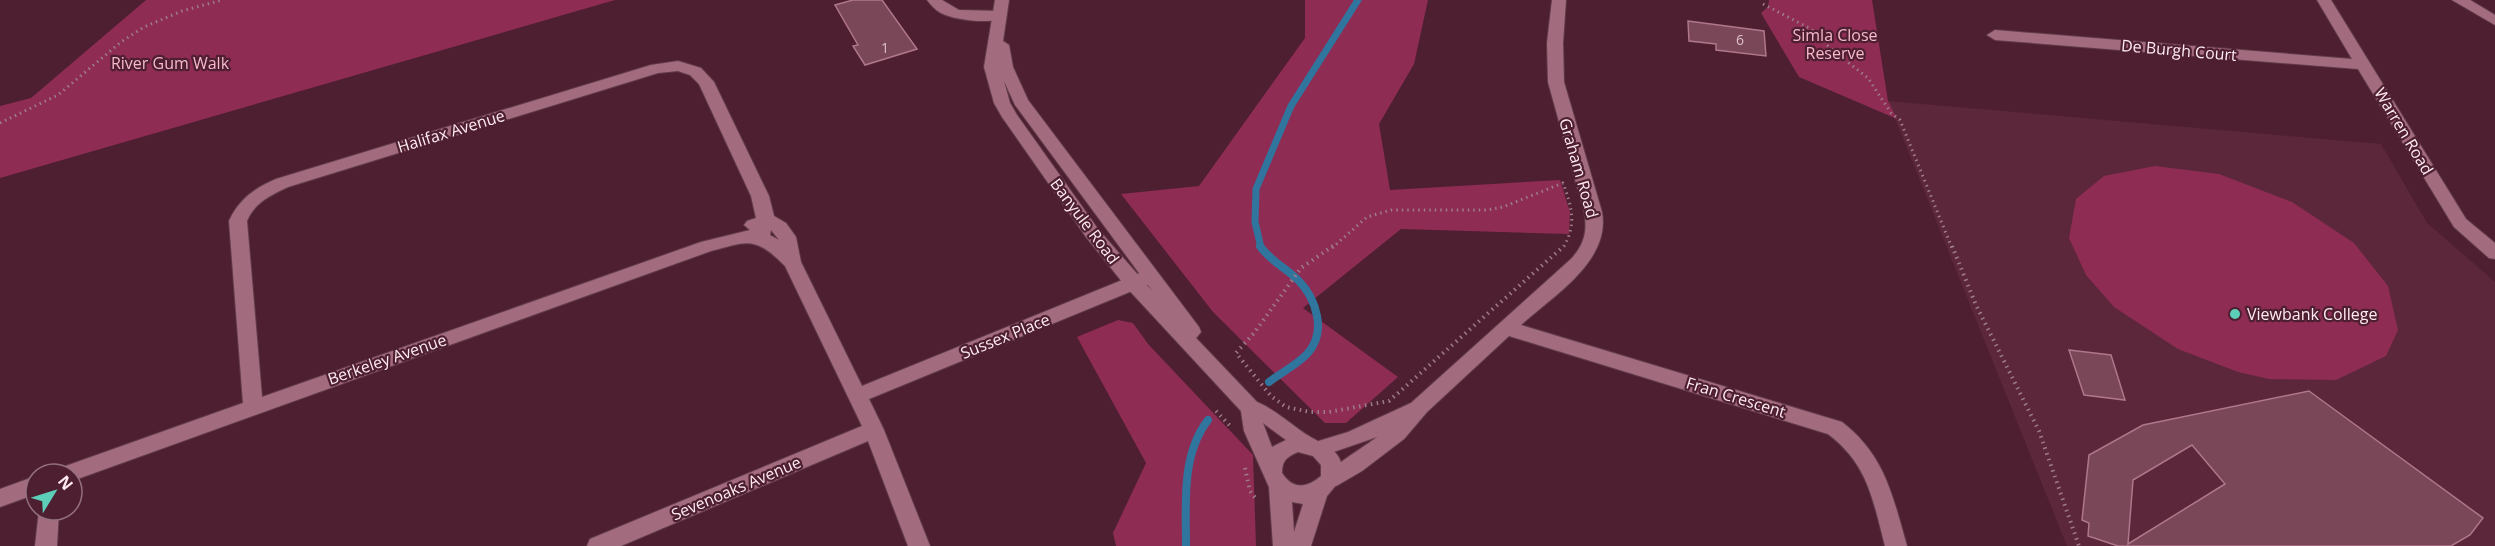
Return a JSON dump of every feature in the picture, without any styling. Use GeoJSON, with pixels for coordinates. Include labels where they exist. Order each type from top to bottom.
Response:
{"type":"FeatureCollection","features":[{"type":"Feature","properties":{"kind":"street"},"geometry":{"type":"LineString","coordinates":[[934,0],[940,8],[953,15],[1001,8]]}},
{"type":"Feature","properties":{"kind":"street","name":"Graham Road"},"geometry":{"type":"LineString","coordinates":[[1324,486],[1397,433],[1420,406],[1587,253],[1595,232],[1593,212],[1556,82],[1555,43],[1559,0]]}},
{"type":"Feature","properties":{"kind":"street","name":"Warren Road"},"geometry":{"type":"LineString","coordinates":[[2324,0],[2456,217],[2495,253]]}},
{"type":"Feature","properties":{"kind":"street"},"geometry":{"type":"LineString","coordinates":[[2459,0],[2495,21]]}},
{"type":"Feature","properties":{"kind":"street","name":"Banyule Road"},"geometry":{"type":"LineString","coordinates":[[1001,8],[999,34],[992,67],[1002,103],[1092,233],[1143,279]]}},
{"type":"Feature","properties":{"kind":"street","name":"Banyule Road"},"geometry":{"type":"LineString","coordinates":[[999,34],[1005,67],[1021,101],[1096,200],[1108,234],[1250,408],[1263,413],[1313,447]]}},
{"type":"Feature","properties":{"kind":"street","name":"De Burgh Court"},"geometry":{"type":"LineString","coordinates":[[1995,35],[2364,65]]}},
{"type":"Feature","properties":{"kind":"street","name":"Halifax Avenue"},"geometry":{"type":"LineString","coordinates":[[253,406],[238,221],[246,206],[254,198],[282,183],[656,68],[681,65],[695,70],[706,82],[760,196],[765,216],[763,229]]}},
{"type":"Feature","properties":{"kind":"street"},"geometry":{"type":"LineString","coordinates":[[763,229],[792,262],[874,430],[919,546]]}},
{"type":"Feature","properties":{"kind":"street","name":"Berkeley Avenue"},"geometry":{"type":"LineString","coordinates":[[84,468],[707,246],[742,238],[763,229]]}},
{"type":"Feature","properties":{"kind":"street","name":"Sussex Place"},"geometry":{"type":"LineString","coordinates":[[857,396],[1143,279]]}},
{"type":"Feature","properties":{"kind":"street","name":"Fran Crescent"},"geometry":{"type":"LineString","coordinates":[[1506,328],[1835,428],[1856,443],[1870,464],[1896,546]]}},
{"type":"Feature","properties":{"kind":"street","name":"Graham Road"},"geometry":{"type":"LineString","coordinates":[[1313,447],[1346,442],[1371,432],[1420,406]]}},
{"type":"Feature","properties":{"kind":"street","name":"Banyule Road"},"geometry":{"type":"LineString","coordinates":[[1250,408],[1254,431],[1270,467]]}},
{"type":"Feature","properties":{"kind":"street","name":"Sevenoaks Avenue"},"geometry":{"type":"LineString","coordinates":[[598,546],[874,430]]}},
{"type":"Feature","properties":{"kind":"street"},"geometry":{"type":"LineString","coordinates":[[1300,546],[1324,486],[1331,462],[1313,447],[1287,446],[1273,459],[1270,467],[1274,481],[1279,487],[1298,495],[1324,486]]}},
{"type":"Feature","properties":{"kind":"street"},"geometry":{"type":"LineString","coordinates":[[1279,487],[1284,546]]}},
{"type":"Feature","properties":{"kind":"street"},"geometry":{"type":"LineString","coordinates":[[0,498],[24,489]]}},
{"type":"Feature","properties":{"kind":"street"},"geometry":{"type":"LineString","coordinates":[[46,546],[48,522]]}},
{"type":"Feature","properties":{"kind":"path"},"geometry":{"type":"LineString","coordinates":[[0,123],[32,110],[58,95],[121,42],[147,26],[189,9],[222,0]]}},
{"type":"Feature","properties":{"kind":"path"},"geometry":{"type":"LineString","coordinates":[[1763,4],[1811,29],[1831,50],[1868,78],[1891,112],[1900,120],[1976,305],[2039,431],[2079,546]]}},
{"type":"Feature","properties":{"kind":"path"},"geometry":{"type":"LineString","coordinates":[[1563,183],[1574,222],[1572,237],[1563,248],[1398,395],[1379,405],[1310,412],[1286,407],[1271,396],[1236,352],[1254,333],[1301,268],[1329,250],[1360,220],[1391,210],[1487,210],[1503,207],[1563,183]]}},
{"type":"Feature","properties":{"kind":"shaded area","name":"Viewbank College"},"geometry":{"type":"Polygon","coordinates":[[[1888,101],[2381,144],[2427,223],[2495,282],[2495,546],[2067,546],[1888,101]]]}},
{"type":"Feature","properties":{"kind":"green space","name":"River Gum Walk"},"geometry":{"type":"Polygon","coordinates":[[[146,0],[615,0],[0,178],[0,106],[31,98],[146,0]]]}},
{"type":"Feature","properties":{"kind":"green space"},"geometry":{"type":"Polygon","coordinates":[[[1305,0],[1428,0],[1414,64],[1379,124],[1390,190],[1560,180],[1570,212],[1569,234],[1401,229],[1303,308],[1398,377],[1346,423],[1325,423],[1213,312],[1121,194],[1199,186],[1305,38],[1305,0]]]}},
{"type":"Feature","properties":{"kind":"green space","name":"Simla Close Reserve"},"geometry":{"type":"Polygon","coordinates":[[[1769,0],[1872,0],[1888,101],[1897,119],[1799,77],[1761,13],[1768,7],[1769,0]]]}},
{"type":"Feature","properties":{"kind":"green space"},"geometry":{"type":"Polygon","coordinates":[[[2155,166],[2219,174],[2292,202],[2354,243],[2388,286],[2398,330],[2386,356],[2336,380],[2269,379],[2238,372],[2178,349],[2114,307],[2086,275],[2069,238],[2076,199],[2104,176],[2155,166]]]}},
{"type":"Feature","properties":{"kind":"green space"},"geometry":{"type":"Polygon","coordinates":[[[1118,320],[1133,323],[1148,344],[1253,455],[1256,546],[1116,546],[1113,533],[1146,463],[1077,337],[1118,320]]]}},
{"type":"Feature","properties":{"kind":"building"},"geometry":{"type":"Polygon","coordinates":[[[853,0],[882,0],[917,49],[865,65],[853,46],[858,45],[835,5],[853,0]]]}},
{"type":"Feature","properties":{"kind":"building"},"geometry":{"type":"Polygon","coordinates":[[[1688,21],[1764,31],[1766,56],[1716,50],[1716,44],[1689,41],[1688,21]]]}},
{"type":"Feature","properties":{"kind":"building"},"geometry":{"type":"Polygon","coordinates":[[[2069,350],[2111,355],[2125,400],[2084,395],[2069,350]]]}},
{"type":"Feature","properties":{"kind":"building"},"geometry":{"type":"Polygon","coordinates":[[[2309,391],[2483,518],[2470,535],[2451,546],[2118,546],[2088,536],[2089,523],[2082,520],[2089,455],[2143,425],[2309,391]],[[2192,445],[2133,480],[2128,544],[2225,484],[2192,445]]]}},
{"type":"Feature","properties":{"kind":"waterway"},"geometry":{"type":"LineString","coordinates":[[1261,247],[1255,222],[1256,189],[1291,106],[1358,0]]}},
{"type":"Feature","properties":{"kind":"waterway"},"geometry":{"type":"LineString","coordinates":[[1261,247],[1304,287],[1314,306],[1318,326],[1317,337],[1306,355],[1269,382]]}},
{"type":"Feature","properties":{"kind":"waterway"},"geometry":{"type":"LineString","coordinates":[[1186,546],[1189,464],[1199,434],[1208,420]]}},
{"type":"Feature","properties":{"kind":"place","name":"Viewbank College"},"geometry":{"type":"Point","coordinates":[2235,314]}}]}
